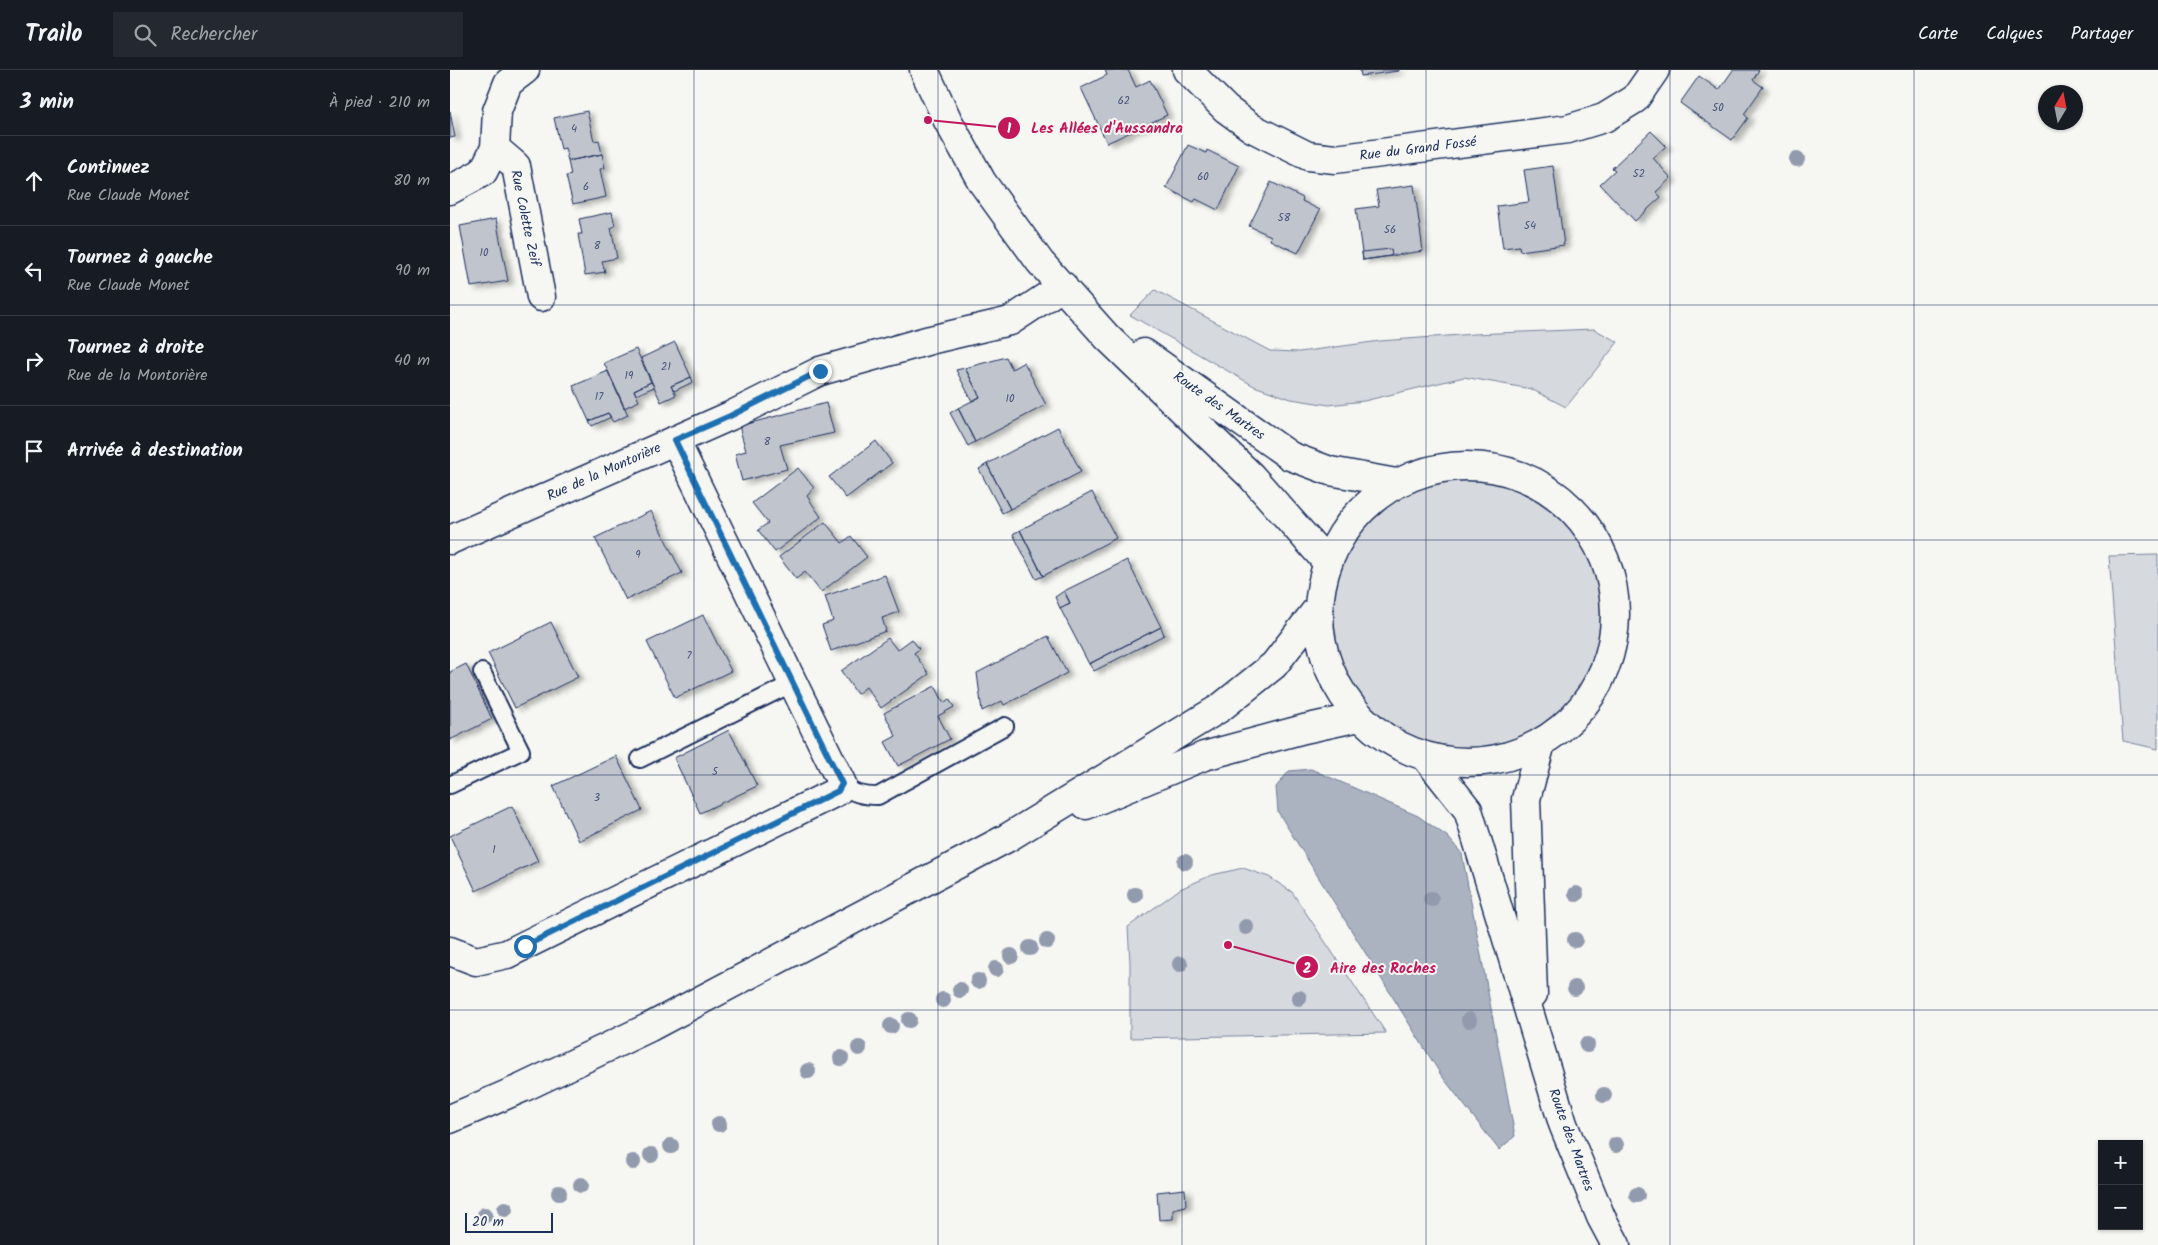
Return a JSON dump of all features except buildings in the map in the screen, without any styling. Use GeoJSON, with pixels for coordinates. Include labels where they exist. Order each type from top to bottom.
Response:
{"type":"FeatureCollection","features":[{"type":"Feature","properties":{"kind":"main road"},"geometry":{"type":"LineString","coordinates":[[450,190],[482,172],[495,148],[497,111],[505,90],[508,83],[525,70]]}},
{"type":"Feature","properties":{"kind":"main road","name":"Route des Martres"},"geometry":{"type":"LineString","coordinates":[[924,70],[948,121],[982,182],[1040,262],[1107,337],[1251,476],[1327,562]]}},
{"type":"Feature","properties":{"kind":"main road","name":"Rue du Grand Fossé"},"geometry":{"type":"LineString","coordinates":[[1187,70],[1226,109],[1252,128],[1308,156],[1336,159],[1568,129],[1604,118],[1635,99],[1655,70]]}},
{"type":"Feature","properties":{"kind":"main road","name":"Rue Colette Zeif"},"geometry":{"type":"LineString","coordinates":[[495,148],[516,166],[541,297]]}},
{"type":"Feature","properties":{"kind":"main road","name":"Route des Martres"},"geometry":{"type":"LineString","coordinates":[[1063,286],[1114,331],[1290,456],[1330,471],[1396,483]]}},
{"type":"Feature","properties":{"kind":"main road","name":"Rue de la Montorière"},"geometry":{"type":"LineString","coordinates":[[450,540],[730,416],[820,371],[930,340],[1010,321],[1063,286]]}},
{"type":"Feature","properties":{"kind":"main road"},"geometry":{"type":"LineString","coordinates":[[450,951],[476,961],[507,954],[838,791],[842,784],[675,440]]}},
{"type":"Feature","properties":{"kind":"main road"},"geometry":{"type":"LineString","coordinates":[[1484,466],[1528,478],[1565,502],[1590,530],[1607,564],[1616,600],[1614,638],[1604,674],[1578,714],[1541,743],[1504,758],[1465,763],[1426,757],[1390,741],[1359,717],[1336,684],[1321,648],[1318,608],[1327,562],[1349,524],[1367,504],[1396,483],[1439,468],[1484,466]]}},
{"type":"Feature","properties":{"kind":"main road"},"geometry":{"type":"LineString","coordinates":[[450,1119],[522,1088],[650,1027],[1007,838],[1220,708],[1274,665],[1318,608]]}},
{"type":"Feature","properties":{"kind":"main road"},"geometry":{"type":"LineString","coordinates":[[1007,838],[1204,756],[1304,729],[1359,717]]}},
{"type":"Feature","properties":{"kind":"main road"},"geometry":{"type":"LineString","coordinates":[[1535,1033],[1526,799],[1541,743]]}},
{"type":"Feature","properties":{"kind":"main road"},"geometry":{"type":"LineString","coordinates":[[1426,757],[1468,810],[1535,1033]]}},
{"type":"Feature","properties":{"kind":"main road","name":"Route des Martres"},"geometry":{"type":"LineString","coordinates":[[1535,1033],[1563,1124],[1600,1217],[1616,1245]]}},
{"type":"Feature","properties":{"kind":"lane"},"geometry":{"type":"LineString","coordinates":[[450,785],[521,751],[482,672]]}},
{"type":"Feature","properties":{"kind":"lane"},"geometry":{"type":"LineString","coordinates":[[640,759],[793,683]]}},
{"type":"Feature","properties":{"kind":"lane"},"geometry":{"type":"LineString","coordinates":[[842,784],[848,790],[858,794],[878,796],[1005,726]]}},
{"type":"Feature","properties":{"kind":"shaded area"},"geometry":{"type":"Polygon","coordinates":[[[1155,290],[1270,351],[1299,352],[1380,341],[1474,334],[1594,329],[1618,342],[1566,407],[1531,389],[1464,377],[1364,401],[1329,405],[1291,399],[1254,386],[1130,315],[1155,290]]]}},
{"type":"Feature","properties":{"kind":"shaded area"},"geometry":{"type":"Polygon","coordinates":[[[1467,466],[1496,469],[1524,477],[1549,491],[1572,509],[1598,544],[1604,557],[1612,585],[1615,614],[1612,643],[1604,671],[1590,696],[1572,719],[1537,745],[1524,751],[1496,759],[1467,762],[1438,759],[1410,751],[1385,737],[1362,719],[1336,684],[1330,671],[1322,643],[1319,614],[1322,585],[1330,557],[1344,532],[1362,509],[1397,483],[1410,477],[1438,469],[1467,466]]]}},
{"type":"Feature","properties":{"kind":"shaded area"},"geometry":{"type":"Polygon","coordinates":[[[2158,555],[2158,749],[2123,741],[2109,556],[2158,555]]]}},
{"type":"Feature","properties":{"kind":"shaded area"},"geometry":{"type":"Polygon","coordinates":[[[1311,769],[1418,816],[1448,837],[1462,854],[1515,1136],[1499,1150],[1441,1075],[1278,812],[1276,787],[1289,771],[1311,769]]]}},
{"type":"Feature","properties":{"kind":"shaded area"},"geometry":{"type":"Polygon","coordinates":[[[1243,868],[1269,877],[1292,892],[1386,1033],[1130,1038],[1128,927],[1180,889],[1212,875],[1243,868]]]}},
{"type":"Feature","properties":{"kind":"place","name":"Les Allées d'Aussandra"},"geometry":{"type":"Point","coordinates":[928,120]}},
{"type":"Feature","properties":{"kind":"place","name":"Aire des Roches"},"geometry":{"type":"Point","coordinates":[1228,945]}},
{"type":"Feature","properties":{"kind":"route"},"geometry":{"type":"LineString","coordinates":[[525,946],[838,791],[842,784],[675,440],[730,416],[820,371]]}}]}
